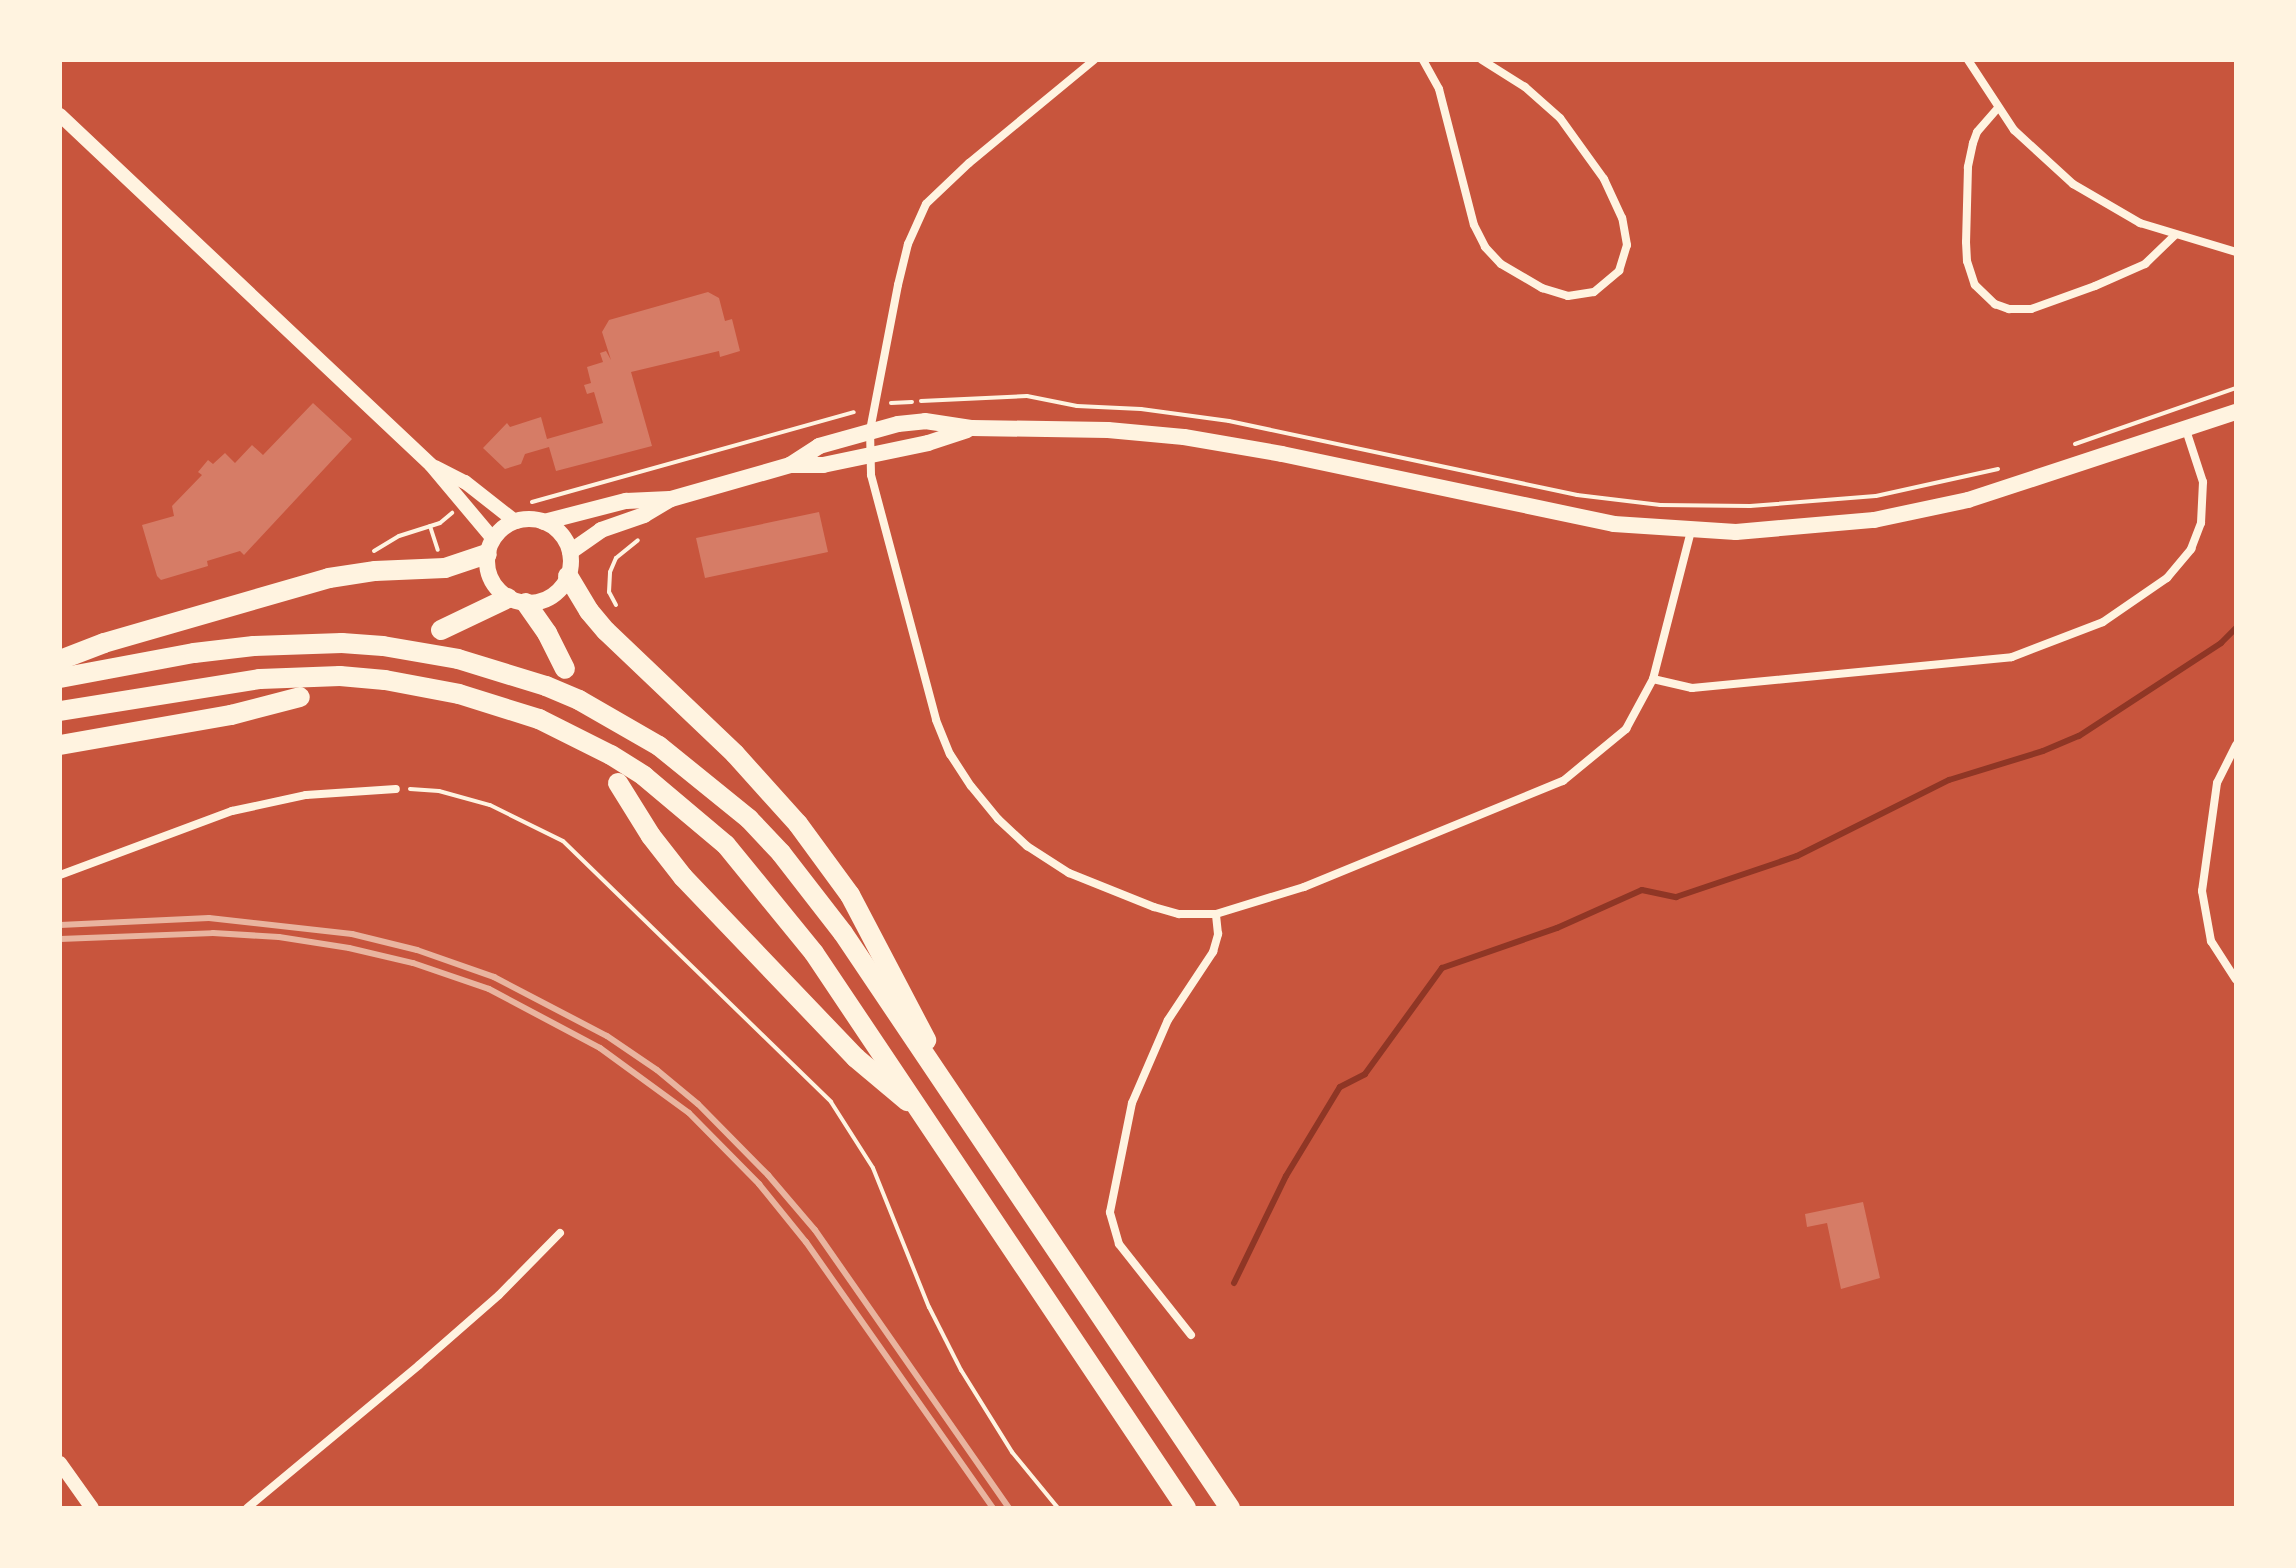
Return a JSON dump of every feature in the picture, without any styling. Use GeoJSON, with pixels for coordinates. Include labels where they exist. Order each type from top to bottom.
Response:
{"type":"FeatureCollection","features":[{"type":"Feature","properties":{"kind":"highway"},"geometry":{"type":"LineString","coordinates":[[60,660],[104,643],[329,578],[375,571],[445,568],[490,546]]}},
{"type":"Feature","properties":{"kind":"highway"},"geometry":{"type":"LineString","coordinates":[[568,576],[589,611],[606,631],[767,787],[824,858],[876,938],[953,1099]]}},
{"type":"Feature","properties":{"kind":"highway"},"geometry":{"type":"LineString","coordinates":[[441,630],[517,601],[547,633],[565,669]]}},
{"type":"Feature","properties":{"kind":"highway"},"geometry":{"type":"LineString","coordinates":[[60,678],[194,653],[287,643],[342,643],[458,659],[535,682],[579,700],[679,760],[759,830],[843,933],[1230,1508]]}},
{"type":"Feature","properties":{"kind":"highway"},"geometry":{"type":"LineString","coordinates":[[60,711],[203,686],[340,676],[385,680],[495,703],[574,735],[644,776],[726,845],[814,953],[1186,1508]]}},
{"type":"Feature","properties":{"kind":"highway"},"geometry":{"type":"LineString","coordinates":[[60,745],[231,715],[300,697]]}},
{"type":"Feature","properties":{"kind":"highway"},"geometry":{"type":"LineString","coordinates":[[618,783],[651,836],[683,877],[856,1058],[920,1110]]}},
{"type":"Feature","properties":{"kind":"main road"},"geometry":{"type":"LineString","coordinates":[[790,465],[819,446],[870,430],[925,421],[972,428],[1065,428],[1184,437],[1282,454],[1579,518],[1691,531],[1789,529],[1922,511],[2009,489],[2236,412]]}},
{"type":"Feature","properties":{"kind":"main road"},"geometry":{"type":"LineString","coordinates":[[544,522],[626,501],[671,499],[790,465],[823,465],[928,443],[972,428]]}},
{"type":"Feature","properties":{"kind":"main road"},"geometry":{"type":"LineString","coordinates":[[570,552],[601,530],[644,515],[671,499]]}},
{"type":"Feature","properties":{"kind":"main road"},"geometry":{"type":"LineString","coordinates":[[530,519],[544,522],[556,529],[570,552],[568,576],[547,600],[517,601],[491,579],[490,546],[516,522],[530,519]]}},
{"type":"Feature","properties":{"kind":"street"},"geometry":{"type":"LineString","coordinates":[[1094,60],[969,163],[926,204],[904,258],[870,430],[870,455],[880,511],[936,720],[950,754],[971,786],[998,819],[1027,846],[1069,873],[1154,907],[1179,914],[1216,914],[1304,887],[1563,781],[1626,729],[1653,679],[1691,531]]}},
{"type":"Feature","properties":{"kind":"street"},"geometry":{"type":"LineString","coordinates":[[1423,60],[1439,89],[1474,225],[1485,247],[1501,264],[1542,288],[1568,296],[1594,292],[1619,271],[1627,245],[1622,218],[1604,179],[1560,118],[1525,87],[1482,60]]}},
{"type":"Feature","properties":{"kind":"street"},"geometry":{"type":"LineString","coordinates":[[1968,60],[1997,109],[2032,150],[2073,184],[2114,210],[2175,235],[2236,252]]}},
{"type":"Feature","properties":{"kind":"street"},"geometry":{"type":"LineString","coordinates":[[1997,109],[1973,143],[1968,167],[1966,242],[1967,261],[1975,285],[1995,304],[2009,309],[2031,309],[2095,286],[2145,264],[2175,235]]}},
{"type":"Feature","properties":{"kind":"street"},"geometry":{"type":"LineString","coordinates":[[60,115],[431,465],[490,546]]}},
{"type":"Feature","properties":{"kind":"street"},"geometry":{"type":"LineString","coordinates":[[1653,679],[1692,688],[2012,657],[2103,622],[2167,578],[2191,549],[2201,523],[2203,482],[2186,430]]}},
{"type":"Feature","properties":{"kind":"street"},"geometry":{"type":"LineString","coordinates":[[431,465],[465,482],[516,522]]}},
{"type":"Feature","properties":{"kind":"street"},"geometry":{"type":"LineString","coordinates":[[2236,745],[2217,783],[2202,891],[2211,941],[2236,980]]}},
{"type":"Feature","properties":{"kind":"street"},"geometry":{"type":"LineString","coordinates":[[60,875],[232,811],[321,793],[396,789]]}},
{"type":"Feature","properties":{"kind":"street"},"geometry":{"type":"LineString","coordinates":[[1191,1335],[1119,1244],[1110,1212],[1132,1103],[1140,1080],[1168,1020],[1213,952],[1218,934],[1216,914]]}},
{"type":"Feature","properties":{"kind":"street"},"geometry":{"type":"LineString","coordinates":[[247,1508],[453,1335],[560,1233]]}},
{"type":"Feature","properties":{"kind":"street"},"geometry":{"type":"LineString","coordinates":[[60,1463],[92,1508]]}},
{"type":"Feature","properties":{"kind":"path"},"geometry":{"type":"LineString","coordinates":[[2064,447],[2236,388]]}},
{"type":"Feature","properties":{"kind":"path"},"geometry":{"type":"LineString","coordinates":[[891,403],[1006,394],[1077,406],[1183,414],[1427,460],[1577,495],[1649,505],[1750,506],[1876,496],[2007,466]]}},
{"type":"Feature","properties":{"kind":"path"},"geometry":{"type":"LineString","coordinates":[[532,502],[832,421],[854,412]]}},
{"type":"Feature","properties":{"kind":"path"},"geometry":{"type":"LineString","coordinates":[[440,556],[430,526],[456,509]]}},
{"type":"Feature","properties":{"kind":"path"},"geometry":{"type":"LineString","coordinates":[[616,605],[609,592],[610,572],[616,558],[638,540]]}},
{"type":"Feature","properties":{"kind":"path"},"geometry":{"type":"LineString","coordinates":[[396,789],[462,796],[519,817],[563,841],[831,1102],[860,1144],[879,1181],[929,1307],[976,1397],[1012,1452],[1058,1508]]}},
{"type":"Feature","properties":{"kind":"building"},"geometry":{"type":"Polygon","coordinates":[[[708,292],[719,298],[725,321],[732,319],[740,351],[720,357],[719,351],[631,372],[652,446],[556,471],[549,447],[525,454],[521,464],[505,469],[483,448],[507,423],[510,427],[541,417],[547,439],[603,423],[594,392],[587,394],[584,385],[591,383],[587,367],[603,362],[600,353],[606,351],[611,360],[602,332],[609,320],[708,292]]]}},
{"type":"Feature","properties":{"kind":"building"},"geometry":{"type":"Polygon","coordinates":[[[313,403],[352,439],[244,555],[240,551],[207,561],[208,566],[161,580],[157,576],[142,525],[174,516],[172,506],[202,475],[198,472],[208,460],[213,464],[225,453],[235,463],[252,445],[263,455],[313,403]]]}},
{"type":"Feature","properties":{"kind":"building"},"geometry":{"type":"Polygon","coordinates":[[[819,512],[828,552],[705,578],[696,538],[819,512]]]}},
{"type":"Feature","properties":{"kind":"building"},"geometry":{"type":"Polygon","coordinates":[[[1863,1202],[1880,1278],[1841,1289],[1827,1223],[1807,1227],[1805,1214],[1863,1202]]]}},
{"type":"Feature","properties":{"kind":"waterway"},"geometry":{"type":"LineString","coordinates":[[1234,1283],[1286,1176],[1340,1087],[1365,1074],[1442,968],[1557,928],[1642,890],[1676,897],[1797,856],[1949,780],[2043,751],[2079,736],[2221,643],[2236,628]]}},
{"type":"Feature","properties":{"kind":"railway"},"geometry":{"type":"LineString","coordinates":[[60,925],[209,918],[352,934],[417,950],[494,977],[607,1036],[657,1070],[698,1104],[768,1175],[815,1230],[1009,1508]]}},
{"type":"Feature","properties":{"kind":"railway"},"geometry":{"type":"LineString","coordinates":[[60,939],[213,933],[279,937],[349,948],[413,963],[489,989],[600,1048],[689,1113],[759,1184],[806,1242],[993,1508]]}}]}
